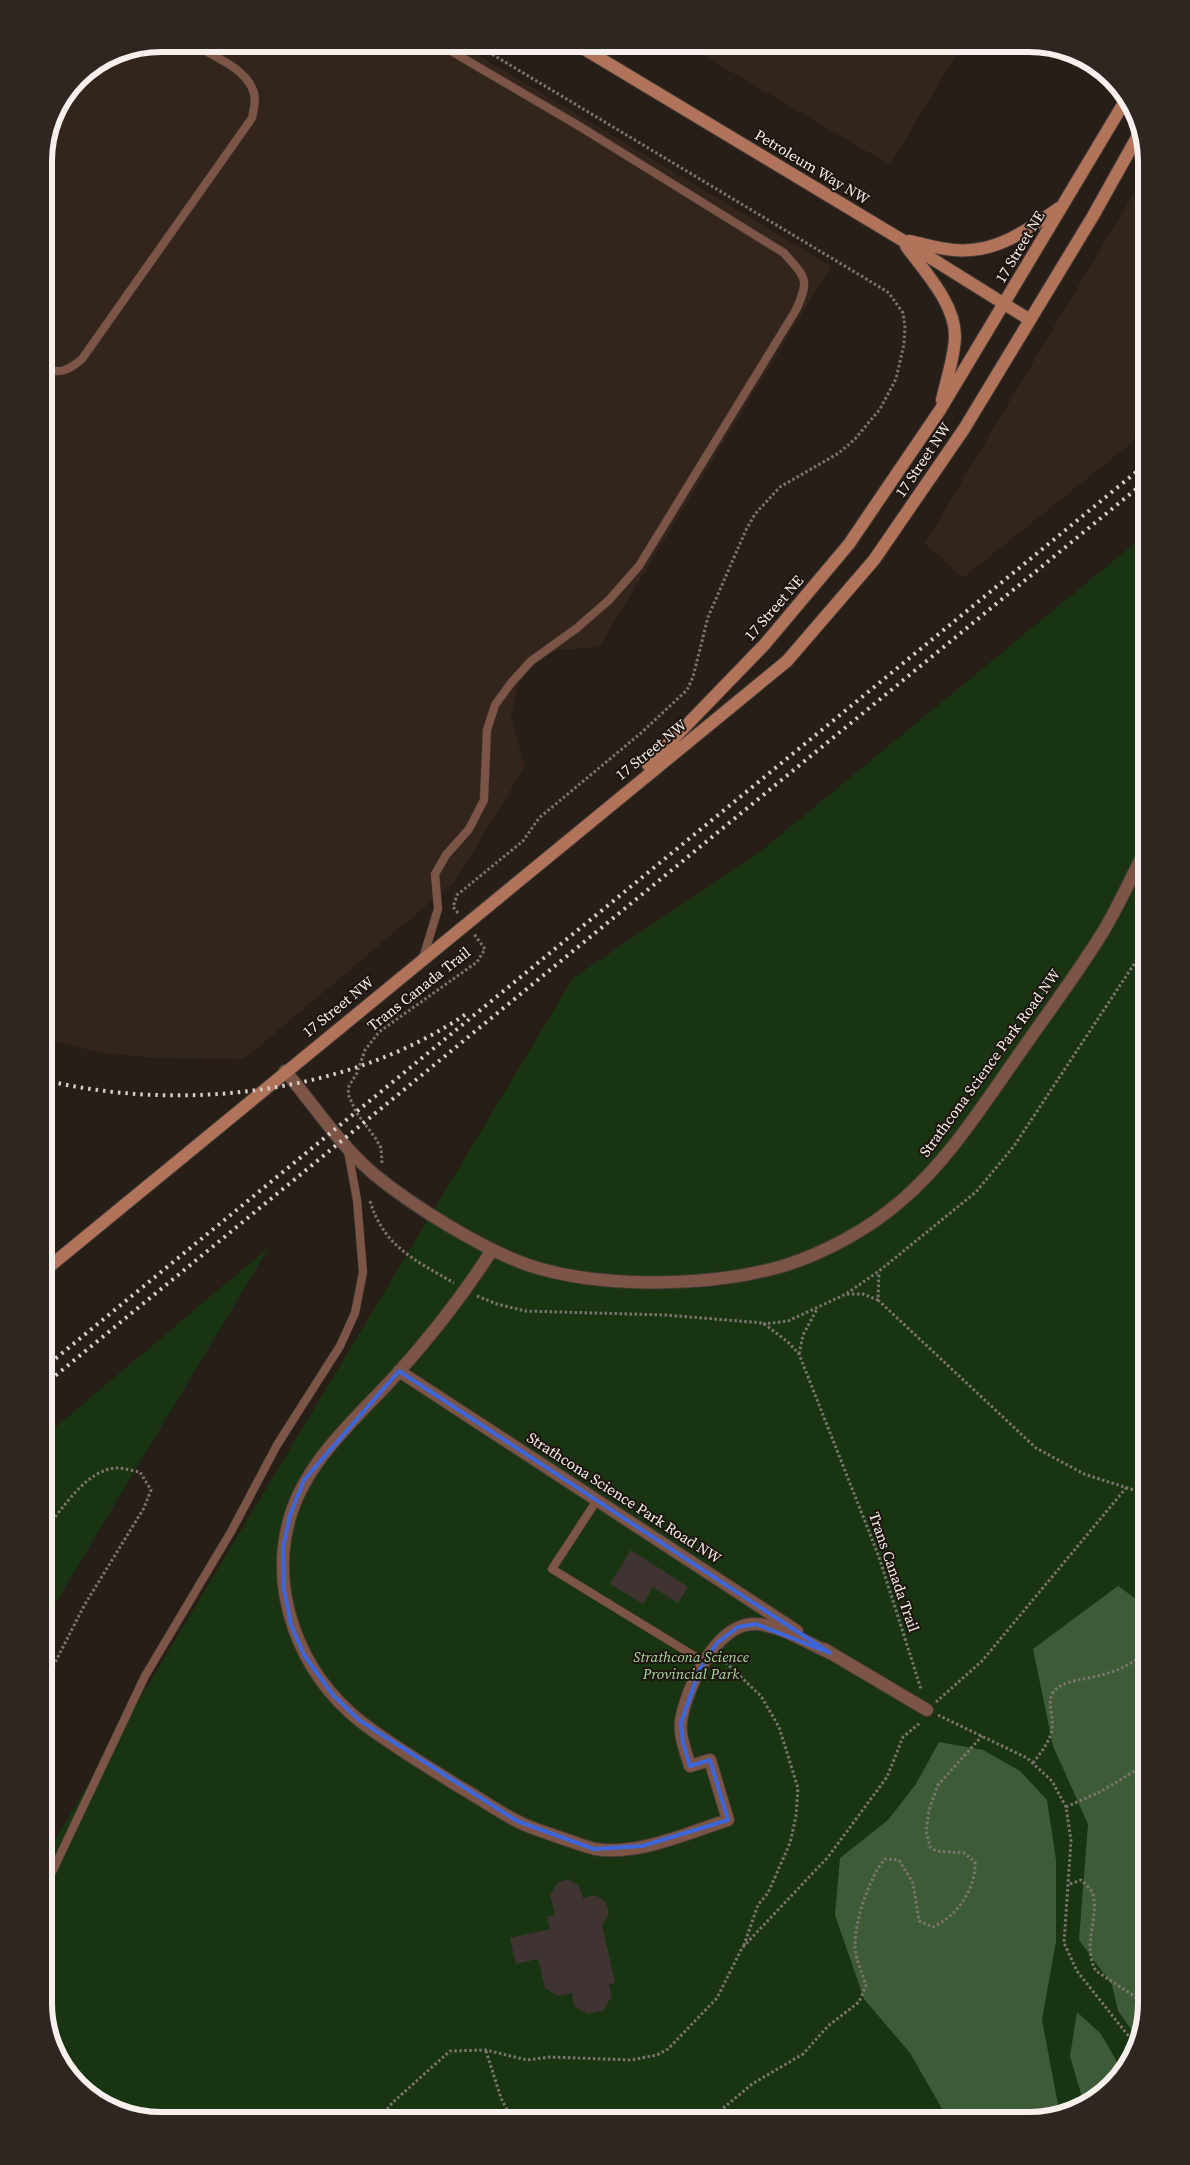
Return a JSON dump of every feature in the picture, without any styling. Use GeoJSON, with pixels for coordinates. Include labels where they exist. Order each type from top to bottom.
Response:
{"type":"FeatureCollection","features":[{"type":"Feature","properties":{"kind":"main road","name":"Petroleum Way NW"},"geometry":{"type":"LineString","coordinates":[[590,52],[902,240],[1030,320]]}},
{"type":"Feature","properties":{"kind":"main road"},"geometry":{"type":"LineString","coordinates":[[902,240],[955,250],[980,249],[1003,244],[1021,234],[1063,205],[1123,107]]}},
{"type":"Feature","properties":{"kind":"main road","name":"17 Street NW"},"geometry":{"type":"LineString","coordinates":[[52,1264],[608,806],[787,661],[868,568],[964,429],[1135,140]]}},
{"type":"Feature","properties":{"kind":"main road","name":"17 Street NE"},"geometry":{"type":"LineString","coordinates":[[1004,305],[1063,205]]}},
{"type":"Feature","properties":{"kind":"main road"},"geometry":{"type":"LineString","coordinates":[[902,240],[932,283],[953,319],[955,337],[940,410]]}},
{"type":"Feature","properties":{"kind":"main road","name":"17 Street NW"},"geometry":{"type":"LineString","coordinates":[[940,410],[1004,305]]}},
{"type":"Feature","properties":{"kind":"main road","name":"17 Street NE"},"geometry":{"type":"LineString","coordinates":[[608,806],[765,644],[849,544],[940,410]]}},
{"type":"Feature","properties":{"kind":"street","name":"Strathcona Science Park Road NW"},"geometry":{"type":"LineString","coordinates":[[286,1071],[348,1150],[376,1176],[416,1204],[492,1250],[528,1265],[568,1275],[633,1282],[664,1282],[740,1276],[784,1266],[820,1251],[865,1228],[901,1202],[949,1153],[1102,934],[1138,864]]}},
{"type":"Feature","properties":{"kind":"street","name":"Strathcona Science Park Road NW"},"geometry":{"type":"LineString","coordinates":[[492,1250],[466,1290],[399,1371],[327,1450],[304,1480],[290,1516],[283,1548],[284,1589],[290,1616],[304,1655],[333,1695],[359,1720],[417,1760],[517,1821],[594,1849],[615,1850],[642,1846],[728,1820],[710,1760],[690,1766],[683,1743],[681,1722],[686,1702],[704,1662],[718,1643],[738,1627],[756,1624],[780,1630],[830,1653]]}},
{"type":"Feature","properties":{"kind":"street","name":"Strathcona Science Park Road NW"},"geometry":{"type":"LineString","coordinates":[[399,1371],[830,1653],[928,1710]]}},
{"type":"Feature","properties":{"kind":"lane"},"geometry":{"type":"LineString","coordinates":[[53,371],[67,371],[82,359],[252,118],[255,103],[252,88],[239,72],[206,52]]}},
{"type":"Feature","properties":{"kind":"lane"},"geometry":{"type":"LineString","coordinates":[[422,960],[438,909],[435,874],[446,855],[469,829],[484,800],[487,730],[496,705],[511,683],[531,661],[577,628],[609,600],[639,566],[796,310],[806,288],[802,273],[784,253],[579,126],[453,52]]}},
{"type":"Feature","properties":{"kind":"lane"},"geometry":{"type":"LineString","coordinates":[[52,1872],[145,1676],[232,1530],[277,1445],[340,1346],[355,1312],[363,1272],[357,1200],[348,1150]]}},
{"type":"Feature","properties":{"kind":"lane"},"geometry":{"type":"LineString","coordinates":[[597,1500],[552,1569],[704,1662]]}},
{"type":"Feature","properties":{"kind":"path","name":"Trans Canada Trail"},"geometry":{"type":"LineString","coordinates":[[382,1164],[381,1148],[349,1100],[349,1086],[357,1073],[371,1040],[390,1024],[477,962],[485,949],[478,940]]}},
{"type":"Feature","properties":{"kind":"path"},"geometry":{"type":"LineString","coordinates":[[476,1295],[497,1304],[525,1311],[666,1315],[763,1324],[788,1320],[817,1309],[846,1294],[879,1271],[976,1192],[1014,1146],[1138,958]]}},
{"type":"Feature","properties":{"kind":"path"},"geometry":{"type":"LineString","coordinates":[[370,1195],[374,1212],[387,1238],[414,1259],[459,1286]]}},
{"type":"Feature","properties":{"kind":"path"},"geometry":{"type":"LineString","coordinates":[[878,1300],[879,1271]]}},
{"type":"Feature","properties":{"kind":"path"},"geometry":{"type":"LineString","coordinates":[[846,1294],[862,1294],[878,1300],[1036,1448],[1084,1474],[1138,1492]]}},
{"type":"Feature","properties":{"kind":"path"},"geometry":{"type":"LineString","coordinates":[[799,1354],[803,1335],[817,1309]]}},
{"type":"Feature","properties":{"kind":"path","name":"Trans Canada Trail"},"geometry":{"type":"LineString","coordinates":[[763,1324],[788,1342],[799,1354],[879,1557],[928,1710]]}},
{"type":"Feature","properties":{"kind":"path"},"geometry":{"type":"LineString","coordinates":[[52,1520],[83,1485],[97,1475],[116,1468],[140,1472],[151,1490],[144,1508],[85,1604],[52,1668]]}},
{"type":"Feature","properties":{"kind":"path"},"geometry":{"type":"LineString","coordinates":[[742,1948],[828,1857],[887,1777],[902,1737],[927,1717],[928,1710],[982,1661],[1126,1488]]}},
{"type":"Feature","properties":{"kind":"path"},"geometry":{"type":"LineString","coordinates":[[385,2112],[450,2051],[486,2050],[527,2060],[550,2057],[631,2060],[657,2055],[668,2049],[717,1998],[742,1948],[758,1905],[768,1893],[790,1843],[796,1816],[798,1788],[779,1726],[761,1696],[712,1650]]}},
{"type":"Feature","properties":{"kind":"path"},"geometry":{"type":"LineString","coordinates":[[1033,1763],[1049,1740],[1053,1727],[1050,1700],[1054,1691],[1070,1682],[1117,1670],[1138,1659]]}},
{"type":"Feature","properties":{"kind":"path"},"geometry":{"type":"LineString","coordinates":[[928,1710],[1027,1758],[1052,1781],[1066,1807],[1071,1840],[1070,1884],[1064,1943],[1077,1971],[1131,2040]]}},
{"type":"Feature","properties":{"kind":"path"},"geometry":{"type":"LineString","coordinates":[[719,2112],[752,2084],[803,2054],[828,2026],[859,2002],[866,1986],[855,1949],[856,1928],[876,1870],[884,1859],[899,1860],[912,1882],[919,1921],[933,1927],[947,1920],[962,1903],[976,1874],[975,1862],[964,1853],[936,1851],[930,1847],[926,1831],[929,1810],[938,1784],[982,1736]]}},
{"type":"Feature","properties":{"kind":"path"},"geometry":{"type":"LineString","coordinates":[[1066,1807],[1100,1792],[1138,1769]]}},
{"type":"Feature","properties":{"kind":"path"},"geometry":{"type":"LineString","coordinates":[[1070,1884],[1081,1880],[1092,1891],[1094,1907],[1090,1947],[1096,1971],[1134,1996],[1138,2001]]}},
{"type":"Feature","properties":{"kind":"path"},"geometry":{"type":"LineString","coordinates":[[486,2050],[501,2098],[508,2112]]}},
{"type":"Feature","properties":{"kind":"highlighted area"},"geometry":{"type":"Polygon","coordinates":[[[399,1371],[830,1653],[756,1624],[738,1627],[717,1643],[699,1671],[681,1723],[683,1743],[690,1766],[710,1760],[728,1820],[642,1846],[594,1849],[517,1821],[359,1720],[333,1695],[304,1655],[291,1625],[284,1589],[283,1548],[290,1515],[304,1480],[399,1371]]]}},
{"type":"Feature","properties":{"kind":"shaded area"},"geometry":{"type":"Polygon","coordinates":[[[473,52],[831,266],[599,647],[558,650],[544,657],[527,673],[518,685],[511,717],[525,767],[454,882],[244,1059],[157,1058],[102,1053],[53,1041],[53,154],[56,133],[61,119],[67,107],[84,84],[101,71],[119,61],[147,53],[473,52]]]}},
{"type":"Feature","properties":{"kind":"shaded area"},"geometry":{"type":"Polygon","coordinates":[[[699,53],[958,53],[890,165],[699,53]]]}},
{"type":"Feature","properties":{"kind":"shaded area"},"geometry":{"type":"Polygon","coordinates":[[[1138,186],[1138,437],[963,578],[925,543],[1138,186]]]}},
{"type":"Feature","properties":{"kind":"green space","name":"Strathcona Science Provincial Park"},"geometry":{"type":"Polygon","coordinates":[[[1138,541],[1138,2004],[1134,2032],[1123,2058],[1106,2081],[1083,2098],[1057,2109],[1036,2112],[154,2112],[133,2109],[107,2098],[84,2081],[75,2070],[61,2046],[56,2032],[52,2004],[52,1845],[573,978],[761,851],[1138,541]]]}},
{"type":"Feature","properties":{"kind":"green space"},"geometry":{"type":"Polygon","coordinates":[[[269,1247],[52,1608],[52,1430],[269,1247]]]}},
{"type":"Feature","properties":{"kind":"green space"},"geometry":{"type":"Polygon","coordinates":[[[1118,1586],[1138,1600],[1138,2004],[1134,2033],[1118,2011],[1112,1985],[1079,1940],[1088,1824],[1053,1746],[1033,1649],[1118,1586]]]}},
{"type":"Feature","properties":{"kind":"green space"},"geometry":{"type":"Polygon","coordinates":[[[939,1742],[983,1750],[1020,1771],[1047,1800],[1056,1860],[1056,1941],[1042,2020],[1059,2108],[1036,2112],[944,2112],[910,2053],[864,1999],[835,1915],[840,1858],[888,1820],[916,1784],[939,1742]]]}},
{"type":"Feature","properties":{"kind":"green space"},"geometry":{"type":"Polygon","coordinates":[[[1077,2012],[1101,2034],[1119,2065],[1106,2081],[1082,2098],[1070,2056],[1077,2012]]]}},
{"type":"Feature","properties":{"kind":"building"},"geometry":{"type":"Polygon","coordinates":[[[631,1550],[688,1587],[678,1603],[653,1587],[643,1604],[610,1584],[631,1550]]]}},
{"type":"Feature","properties":{"kind":"building"},"geometry":{"type":"Polygon","coordinates":[[[569,1879],[579,1886],[583,1898],[595,1895],[606,1902],[609,1914],[602,1925],[615,1983],[609,1984],[612,1996],[603,2011],[588,2014],[574,2006],[572,1993],[558,1996],[545,1988],[538,1959],[516,1964],[510,1938],[550,1929],[547,1917],[555,1915],[550,1895],[558,1882],[569,1879]]]}},
{"type":"Feature","properties":{"kind":"railway"},"geometry":{"type":"LineString","coordinates":[[52,1361],[1138,471]]}},
{"type":"Feature","properties":{"kind":"railway"},"geometry":{"type":"LineString","coordinates":[[52,1378],[1138,488]]}},
{"type":"Feature","properties":{"kind":"railway"},"geometry":{"type":"LineString","coordinates":[[52,1082],[97,1090],[152,1095],[208,1095],[264,1089],[319,1078],[372,1062],[422,1040],[469,1012]]}}]}
